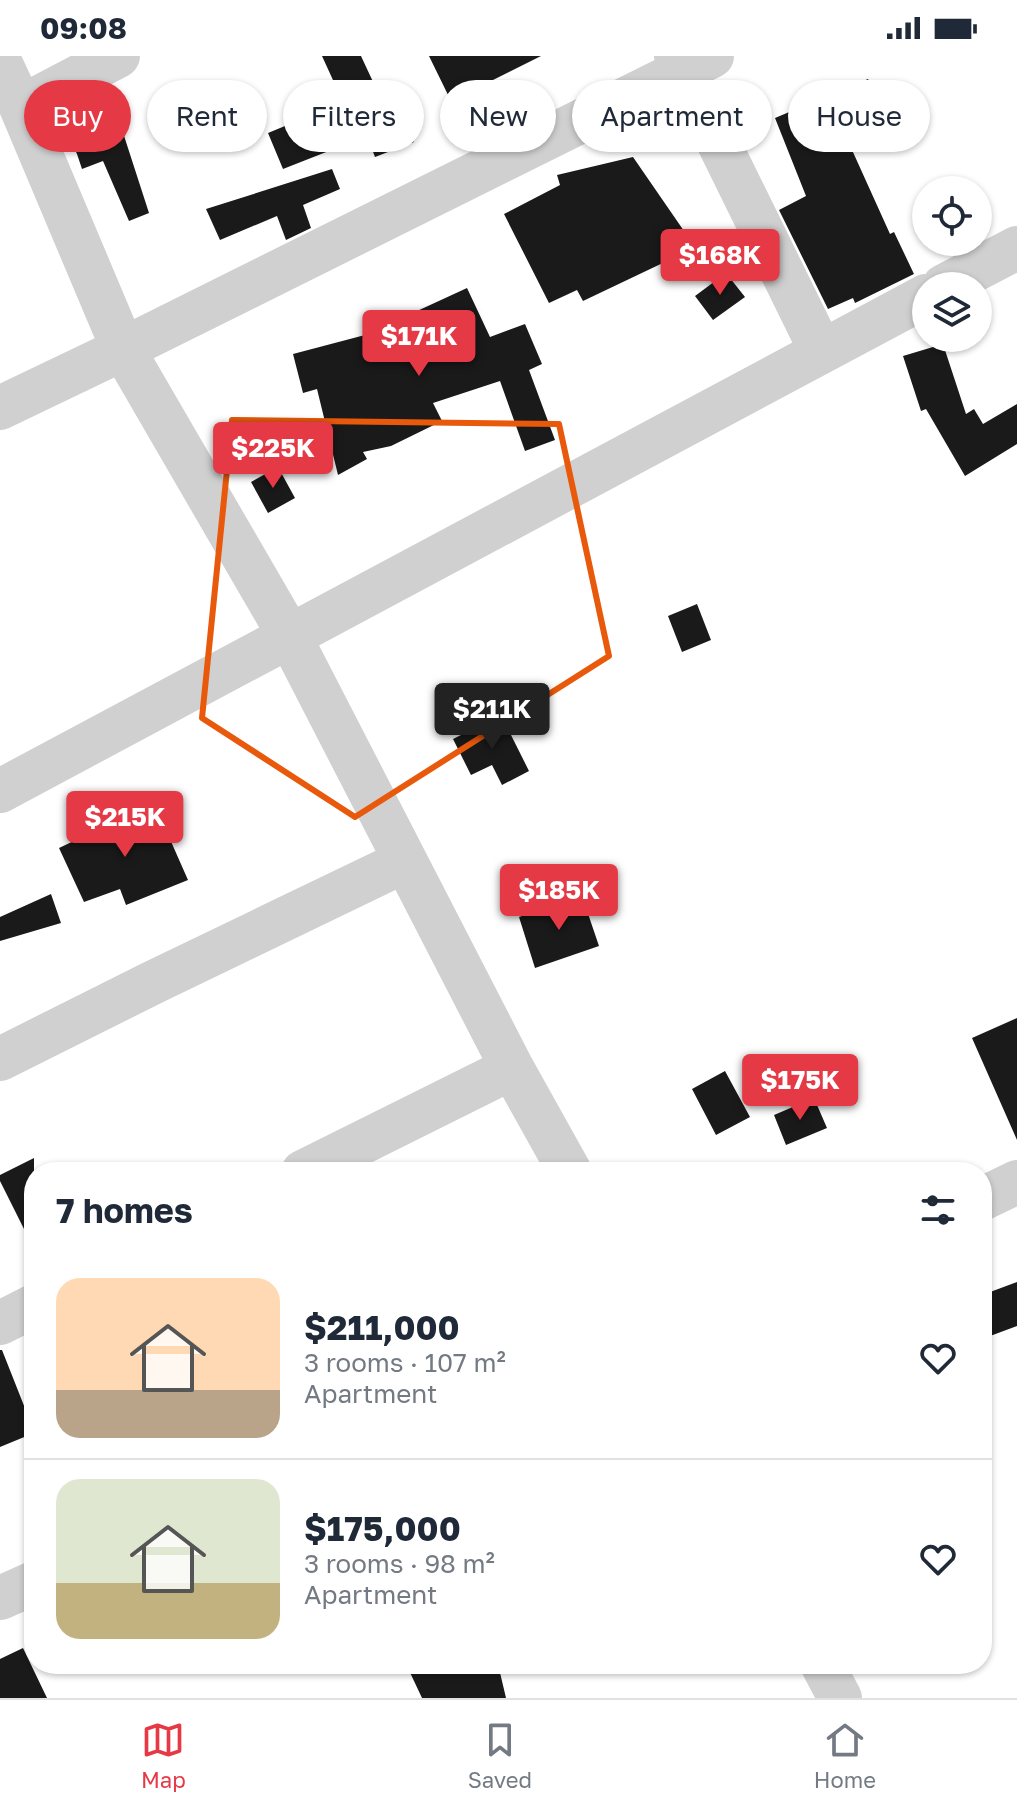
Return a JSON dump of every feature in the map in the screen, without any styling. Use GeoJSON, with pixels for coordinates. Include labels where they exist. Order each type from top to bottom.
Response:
{"type":"FeatureCollection","features":[{"type":"Feature","properties":{"kind":"street"},"geometry":{"type":"LineString","coordinates":[[21,107],[118,56]]}},
{"type":"Feature","properties":{"kind":"street"},"geometry":{"type":"LineString","coordinates":[[0,408],[123,349],[691,61],[821,351]]}},
{"type":"Feature","properties":{"kind":"street"},"geometry":{"type":"LineString","coordinates":[[0,62],[123,349],[289,635],[512,1068],[564,1162]]}},
{"type":"Feature","properties":{"kind":"street"},"geometry":{"type":"LineString","coordinates":[[971,272],[1017,248]]}},
{"type":"Feature","properties":{"kind":"street"},"geometry":{"type":"LineString","coordinates":[[0,791],[912,303]]}},
{"type":"Feature","properties":{"kind":"street"},"geometry":{"type":"LineString","coordinates":[[0,1059],[405,861]]}},
{"type":"Feature","properties":{"kind":"street"},"geometry":{"type":"LineString","coordinates":[[323,1162],[512,1068]]}},
{"type":"Feature","properties":{"kind":"street"},"geometry":{"type":"LineString","coordinates":[[992,1194],[1017,1182]]}},
{"type":"Feature","properties":{"kind":"street"},"geometry":{"type":"LineString","coordinates":[[0,1323],[24,1311]]}},
{"type":"Feature","properties":{"kind":"street"},"geometry":{"type":"LineString","coordinates":[[0,1598],[24,1587]]}},
{"type":"Feature","properties":{"kind":"street"},"geometry":{"type":"LineString","coordinates":[[827,1674],[840,1698]]}},
{"type":"Feature","properties":{"kind":"highlighted area"},"geometry":{"type":"Polygon","coordinates":[[[232,420],[559,424],[609,656],[355,817],[202,718],[232,420]]]}},
{"type":"Feature","properties":{"kind":"building"},"geometry":{"type":"Polygon","coordinates":[[[322,56],[361,56],[372,80],[333,80],[322,56]]]}},
{"type":"Feature","properties":{"kind":"building"},"geometry":{"type":"Polygon","coordinates":[[[429,56],[541,56],[493,80],[441,80],[429,56]]]}},
{"type":"Feature","properties":{"kind":"building"},"geometry":{"type":"Polygon","coordinates":[[[788,113],[788,151],[775,118],[788,113]]]}},
{"type":"Feature","properties":{"kind":"building"},"geometry":{"type":"Polygon","coordinates":[[[283,127],[283,152],[326,152],[283,169],[268,133],[283,127]]]}},
{"type":"Feature","properties":{"kind":"building"},"geometry":{"type":"Polygon","coordinates":[[[129,152],[149,213],[129,221],[103,161],[82,169],[77,154],[129,152]]]}},
{"type":"Feature","properties":{"kind":"building"},"geometry":{"type":"Polygon","coordinates":[[[789,152],[853,152],[912,275],[855,303],[853,298],[828,309],[779,210],[806,196],[789,152]]]}},
{"type":"Feature","properties":{"kind":"building"},"geometry":{"type":"Polygon","coordinates":[[[633,157],[684,231],[661,248],[667,261],[583,301],[577,290],[549,303],[504,214],[560,185],[557,175],[633,157]]]}},
{"type":"Feature","properties":{"kind":"building"},"geometry":{"type":"Polygon","coordinates":[[[332,169],[340,189],[303,205],[311,228],[286,240],[277,216],[220,240],[206,209],[332,169]]]}},
{"type":"Feature","properties":{"kind":"building"},"geometry":{"type":"Polygon","coordinates":[[[726,273],[745,297],[713,320],[695,296],[726,273]]]}},
{"type":"Feature","properties":{"kind":"building"},"geometry":{"type":"Polygon","coordinates":[[[467,288],[490,337],[525,324],[542,364],[529,370],[555,440],[525,451],[500,381],[433,403],[442,421],[391,446],[363,452],[367,459],[338,475],[317,389],[303,393],[293,354],[365,335],[467,288]]]}},
{"type":"Feature","properties":{"kind":"building"},"geometry":{"type":"Polygon","coordinates":[[[916,352],[946,352],[966,414],[974,409],[983,424],[1017,404],[1017,444],[965,476],[926,409],[921,411],[903,356],[916,352]]]}},
{"type":"Feature","properties":{"kind":"building"},"geometry":{"type":"Polygon","coordinates":[[[278,467],[295,498],[268,513],[251,482],[278,467]]]}},
{"type":"Feature","properties":{"kind":"building"},"geometry":{"type":"Polygon","coordinates":[[[697,604],[711,640],[682,652],[668,616],[697,604]]]}},
{"type":"Feature","properties":{"kind":"building"},"geometry":{"type":"Polygon","coordinates":[[[501,715],[529,771],[502,785],[492,765],[471,775],[453,739],[501,715]]]}},
{"type":"Feature","properties":{"kind":"building"},"geometry":{"type":"Polygon","coordinates":[[[154,803],[188,880],[126,905],[120,889],[84,902],[59,848],[154,803]]]}},
{"type":"Feature","properties":{"kind":"building"},"geometry":{"type":"Polygon","coordinates":[[[51,894],[61,923],[0,941],[0,917],[51,894]]]}},
{"type":"Feature","properties":{"kind":"building"},"geometry":{"type":"Polygon","coordinates":[[[582,896],[599,946],[535,968],[519,917],[582,896]]]}},
{"type":"Feature","properties":{"kind":"building"},"geometry":{"type":"Polygon","coordinates":[[[1017,1018],[1017,1140],[972,1038],[1017,1018]]]}},
{"type":"Feature","properties":{"kind":"building"},"geometry":{"type":"Polygon","coordinates":[[[725,1071],[750,1117],[716,1135],[692,1089],[725,1071]]]}},
{"type":"Feature","properties":{"kind":"building"},"geometry":{"type":"Polygon","coordinates":[[[814,1098],[827,1128],[786,1145],[774,1115],[814,1098]]]}},
{"type":"Feature","properties":{"kind":"building"},"geometry":{"type":"Polygon","coordinates":[[[24,1163],[24,1229],[0,1181],[0,1175],[24,1163]]]}},
{"type":"Feature","properties":{"kind":"building"},"geometry":{"type":"Polygon","coordinates":[[[1017,1282],[1017,1326],[992,1335],[992,1291],[1017,1282]]]}},
{"type":"Feature","properties":{"kind":"building"},"geometry":{"type":"Polygon","coordinates":[[[2,1350],[24,1406],[24,1437],[0,1447],[2,1350]]]}},
{"type":"Feature","properties":{"kind":"building"},"geometry":{"type":"Polygon","coordinates":[[[23,1648],[24,1674],[35,1674],[47,1698],[0,1698],[0,1659],[23,1648]]]}},
{"type":"Feature","properties":{"kind":"building"},"geometry":{"type":"Polygon","coordinates":[[[411,1674],[500,1674],[506,1698],[422,1698],[411,1674]]]}}]}
